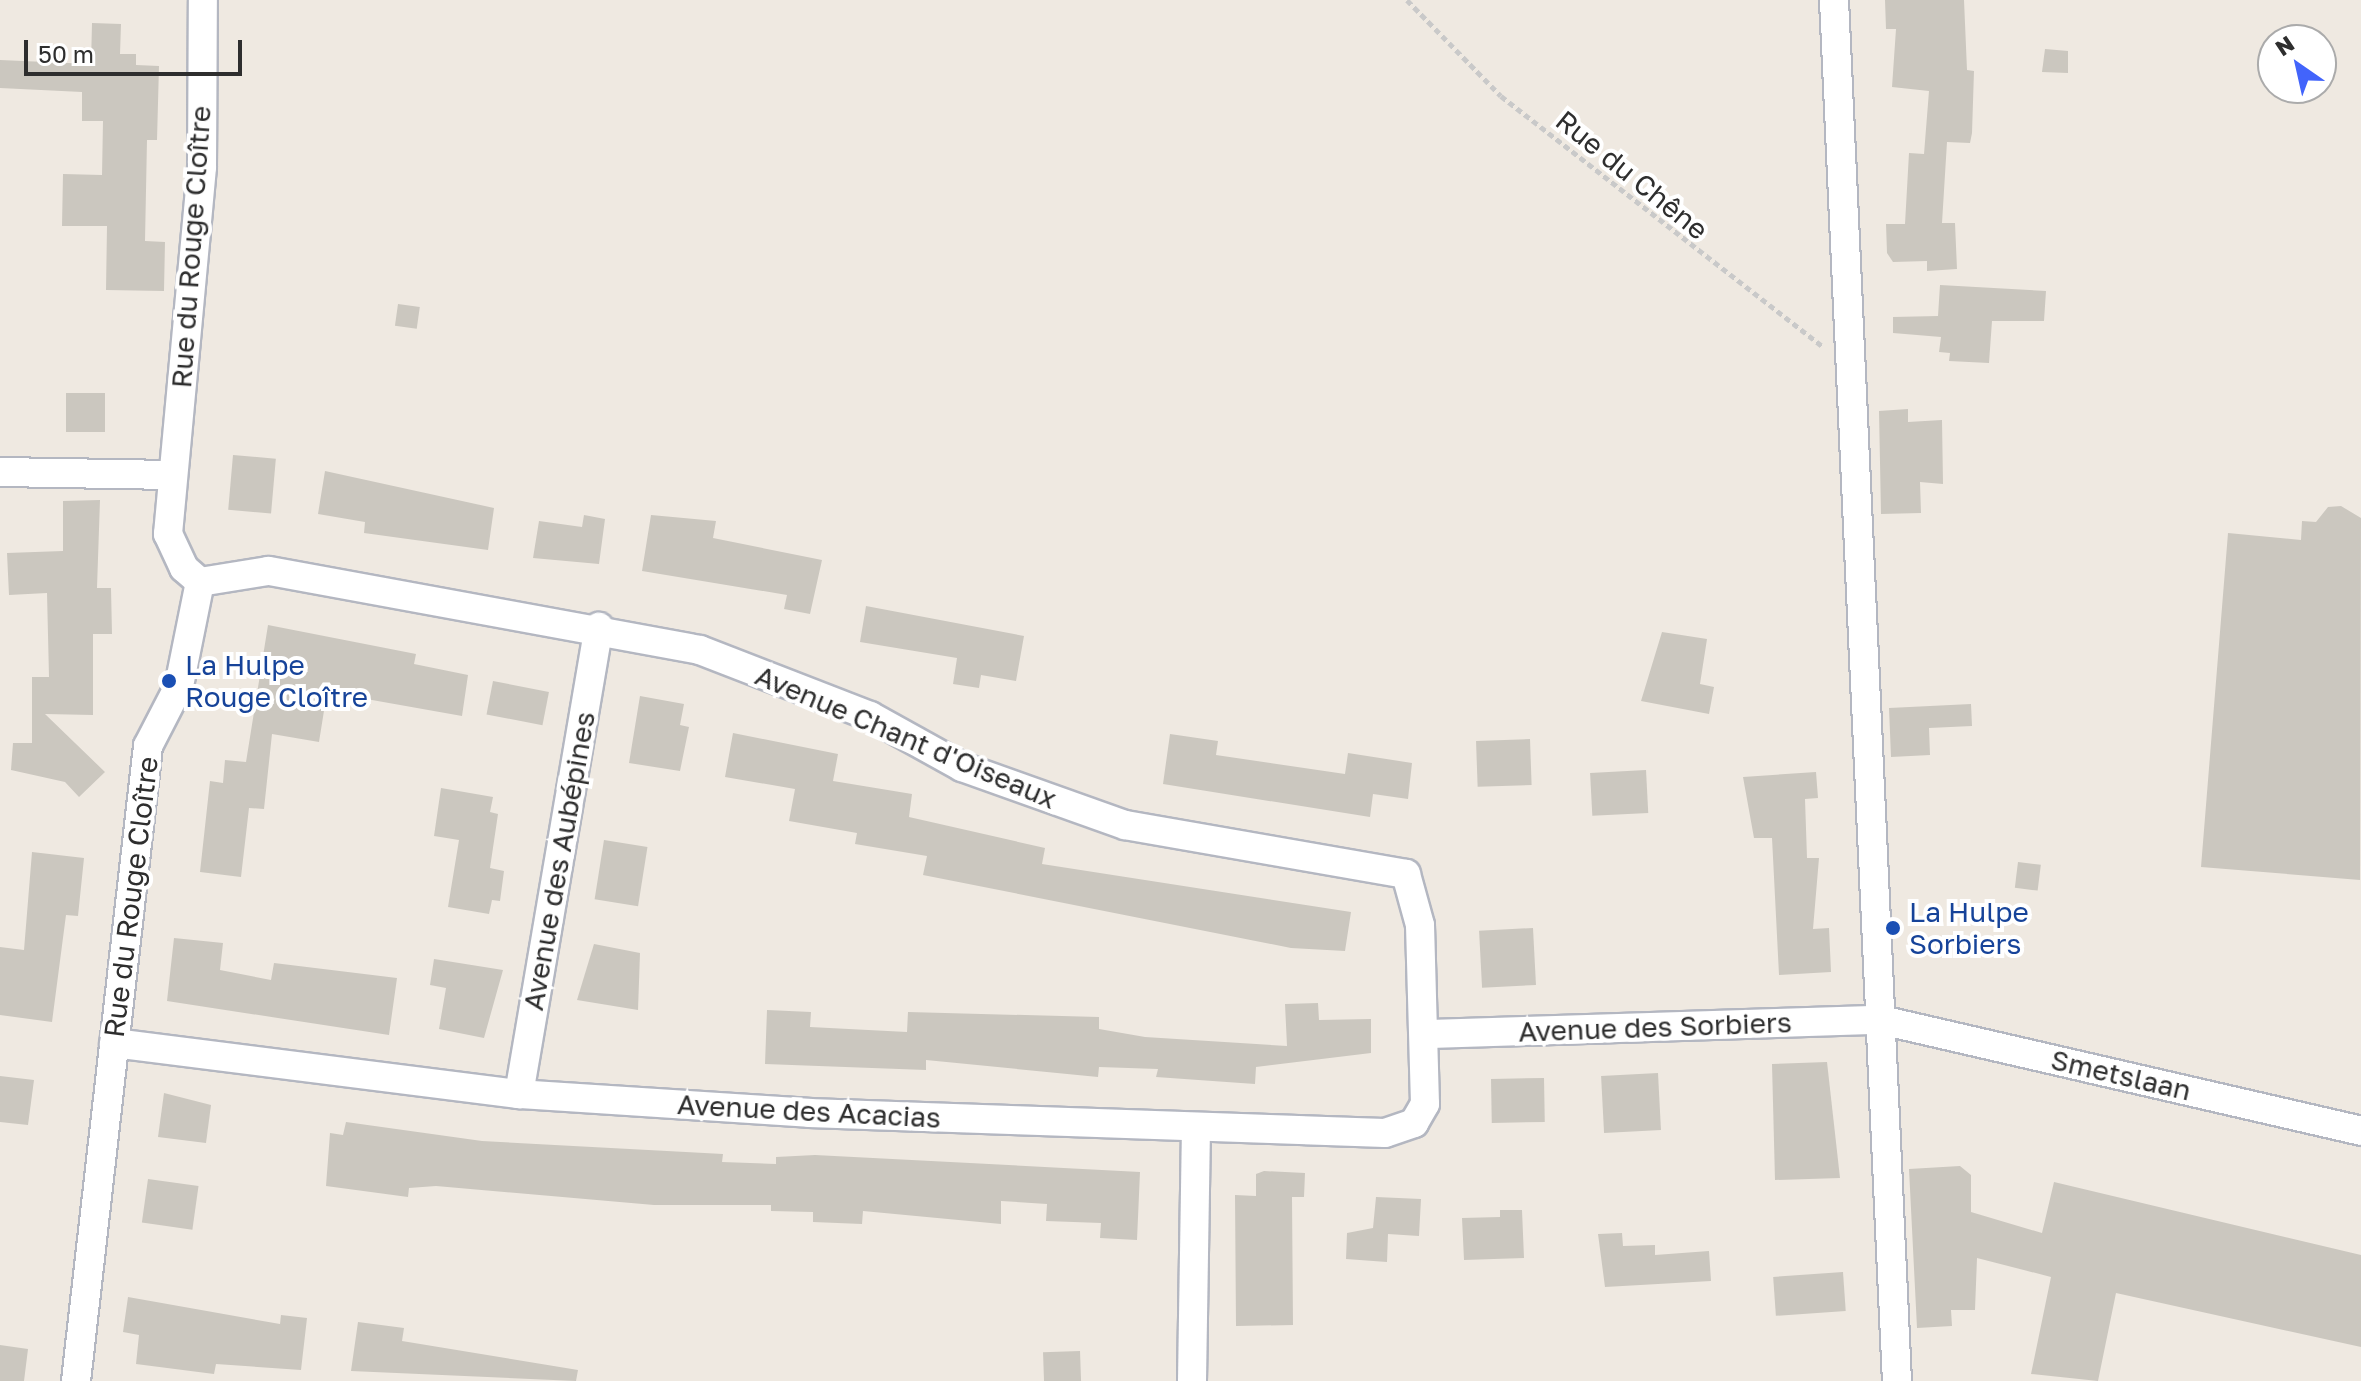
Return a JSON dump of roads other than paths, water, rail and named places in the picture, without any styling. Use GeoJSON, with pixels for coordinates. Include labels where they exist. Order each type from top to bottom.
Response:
{"type":"FeatureCollection","features":[{"type":"Feature","properties":{"kind":"street","name":"Rue du Rouge Cloître"},"geometry":{"type":"LineString","coordinates":[[76,1381],[148,746],[179,686],[200,582],[184,568],[168,534],[202,167],[203,0]]}},
{"type":"Feature","properties":{"kind":"street"},"geometry":{"type":"LineString","coordinates":[[1834,0],[1847,364],[1897,1381]]}},
{"type":"Feature","properties":{"kind":"street"},"geometry":{"type":"LineString","coordinates":[[0,472],[172,475]]}},
{"type":"Feature","properties":{"kind":"street","name":"Avenue Chant d'Oiseaux"},"geometry":{"type":"LineString","coordinates":[[200,582],[268,571],[599,627],[700,650],[870,716],[962,767],[1125,825],[1406,874],[1420,925],[1428,1034]]}},
{"type":"Feature","properties":{"kind":"street","name":"Avenue des Aubépines"},"geometry":{"type":"LineString","coordinates":[[519,1094],[599,627]]}},
{"type":"Feature","properties":{"kind":"street","name":"Avenue des Sorbiers"},"geometry":{"type":"LineString","coordinates":[[1428,1034],[1881,1020]]}},
{"type":"Feature","properties":{"kind":"street","name":"Smetslaan"},"geometry":{"type":"LineString","coordinates":[[1881,1020],[2361,1131]]}},
{"type":"Feature","properties":{"kind":"street","name":"Avenue des Acacias"},"geometry":{"type":"LineString","coordinates":[[114,1043],[519,1094],[1196,1128],[1385,1133],[1414,1123],[1425,1104],[1428,1034]]}},
{"type":"Feature","properties":{"kind":"street"},"geometry":{"type":"LineString","coordinates":[[1192,1381],[1196,1128]]}},
{"type":"Feature","properties":{"kind":"place","name":"La Hulpe Rouge Cloître"},"geometry":{"type":"Point","coordinates":[169,681]}},
{"type":"Feature","properties":{"kind":"place","name":"La Hulpe Sorbiers"},"geometry":{"type":"Point","coordinates":[1893,928]}}]}
